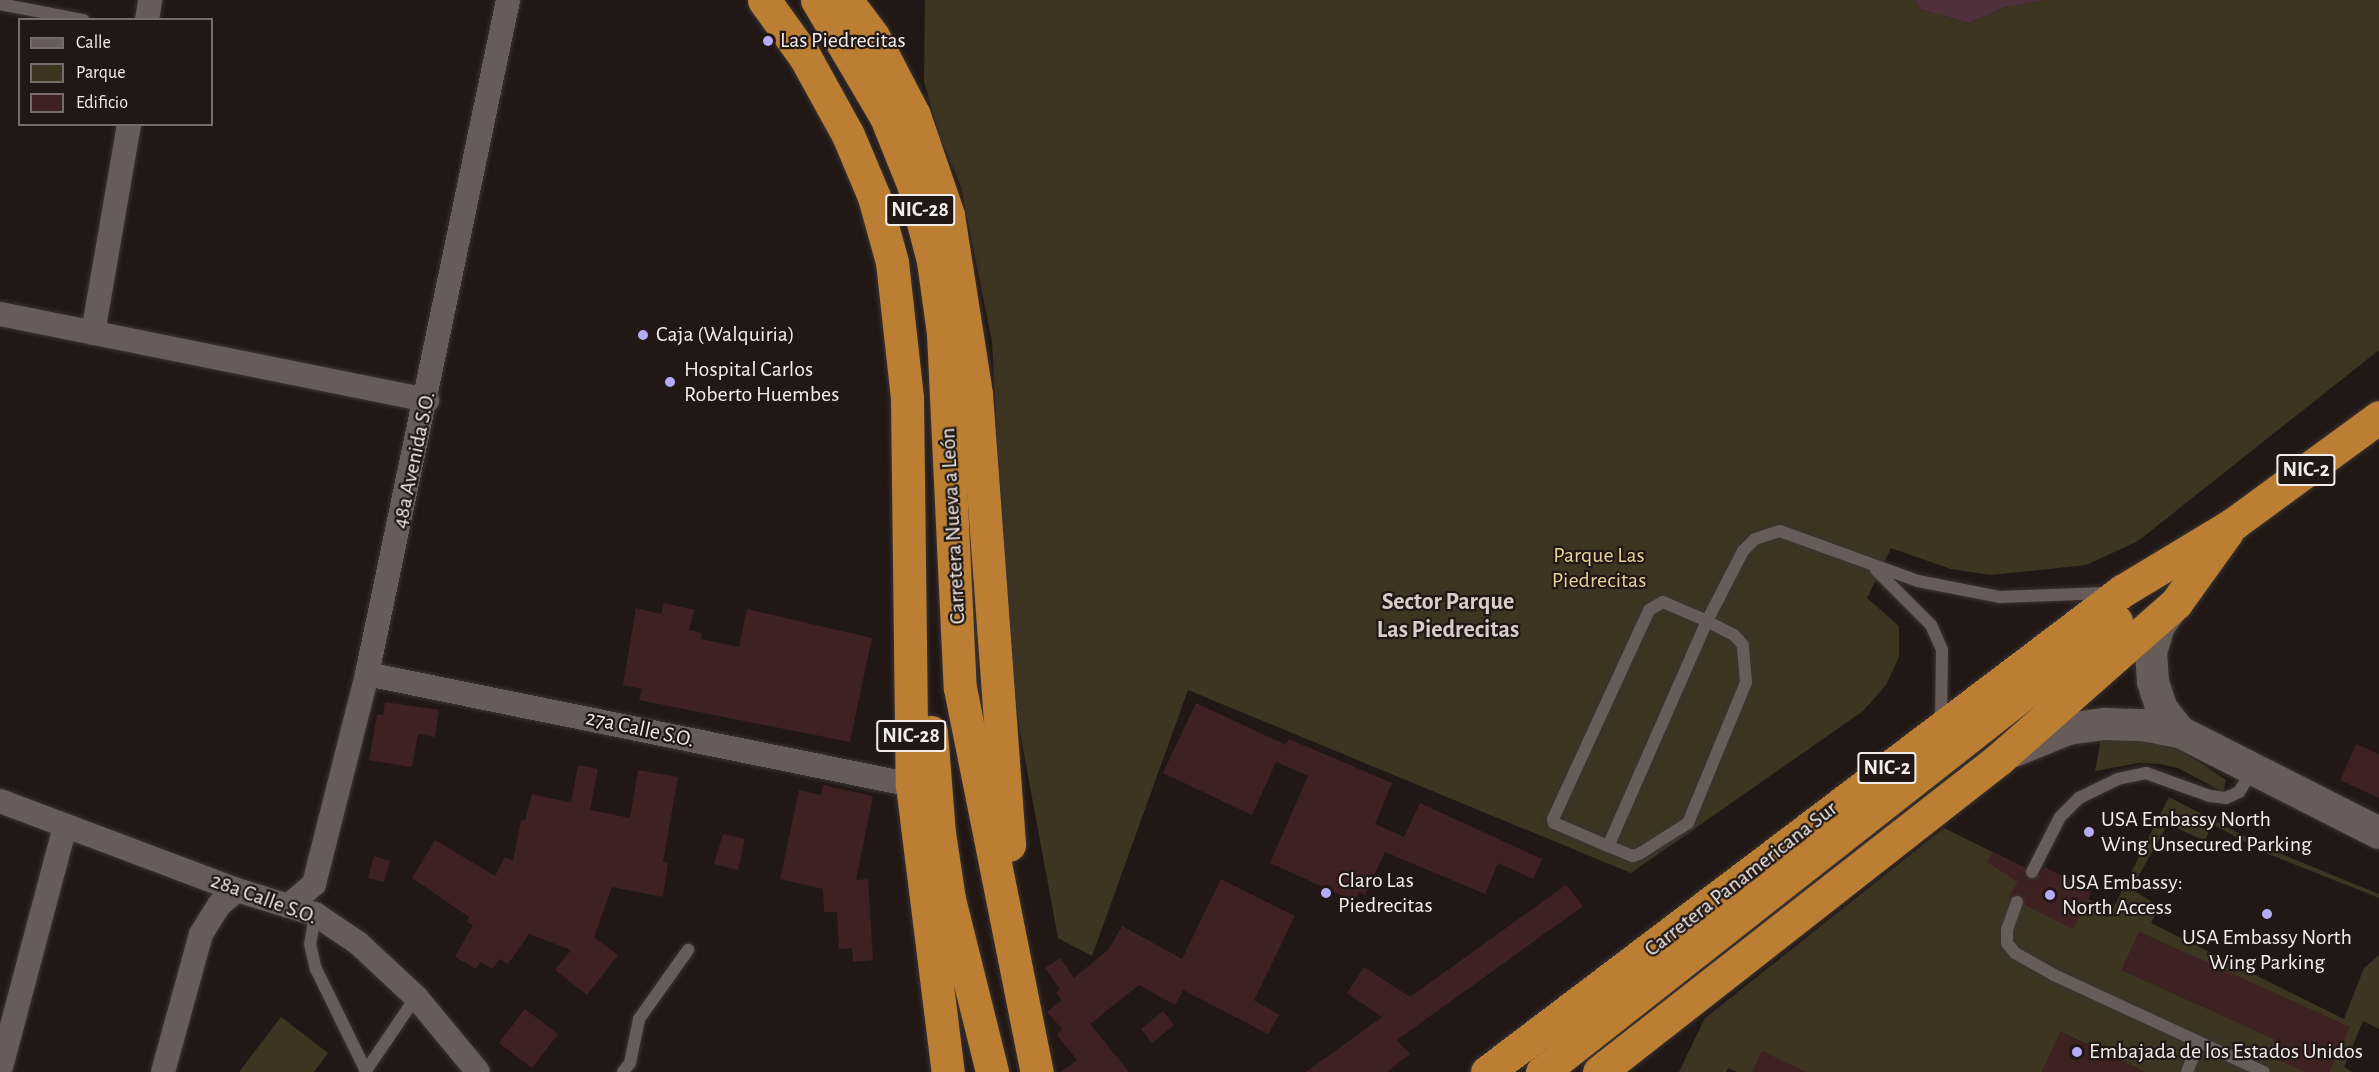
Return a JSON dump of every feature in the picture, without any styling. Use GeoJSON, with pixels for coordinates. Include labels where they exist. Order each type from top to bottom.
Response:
{"type":"FeatureCollection","features":[{"type":"Feature","properties":{"kind":"highway","name":"Carretera Nueva a León"},"geometry":{"type":"LineString","coordinates":[[764,0],[784,25],[832,106],[874,197],[892,262],[907,398],[912,784],[948,1072]]}},
{"type":"Feature","properties":{"kind":"highway"},"geometry":{"type":"LineString","coordinates":[[791,0],[825,38],[852,54]]}},
{"type":"Feature","properties":{"kind":"highway","name":"Carretera Nueva a León"},"geometry":{"type":"LineString","coordinates":[[817,0],[852,54],[886,117],[913,184],[933,261],[943,333],[960,688],[1037,1072]]}},
{"type":"Feature","properties":{"kind":"highway"},"geometry":{"type":"LineString","coordinates":[[846,0],[873,36],[914,116],[948,216],[976,394],[1010,854],[1047,1072]]}},
{"type":"Feature","properties":{"kind":"highway"},"geometry":{"type":"LineString","coordinates":[[907,398],[939,833],[949,899],[992,1072]]}},
{"type":"Feature","properties":{"kind":"highway","name":"Carretera Panamericana Sur"},"geometry":{"type":"LineString","coordinates":[[1487,1072],[2122,591],[2233,524],[2379,417]]}},
{"type":"Feature","properties":{"kind":"highway"},"geometry":{"type":"LineString","coordinates":[[1542,1072],[2069,660],[2233,524]]}},
{"type":"Feature","properties":{"kind":"highway","name":"Carretera Panamericana Sur"},"geometry":{"type":"LineString","coordinates":[[1599,1072],[1999,759],[2176,603],[2233,524]]}},
{"type":"Feature","properties":{"kind":"street"},"geometry":{"type":"LineString","coordinates":[[147,18],[150,0]]}},
{"type":"Feature","properties":{"kind":"street","name":"48a Avenida S.O."},"geometry":{"type":"LineString","coordinates":[[288,906],[314,884],[368,674],[427,400],[508,0]]}},
{"type":"Feature","properties":{"kind":"street"},"geometry":{"type":"LineString","coordinates":[[93,333],[129,126]]}},
{"type":"Feature","properties":{"kind":"street"},"geometry":{"type":"LineString","coordinates":[[0,314],[427,400]]}},
{"type":"Feature","properties":{"kind":"street"},"geometry":{"type":"LineString","coordinates":[[2176,603],[2159,626],[2152,663],[2152,682],[2162,709],[2180,732]]}},
{"type":"Feature","properties":{"kind":"street","name":"27a Calle S.O."},"geometry":{"type":"LineString","coordinates":[[368,674],[912,784]]}},
{"type":"Feature","properties":{"kind":"street"},"geometry":{"type":"LineString","coordinates":[[1999,759],[2032,741],[2068,729],[2105,724],[2143,725],[2180,732],[2379,833]]}},
{"type":"Feature","properties":{"kind":"street","name":"28a Calle S.O."},"geometry":{"type":"LineString","coordinates":[[0,801],[237,890],[315,914],[358,943],[416,997],[478,1072]]}},
{"type":"Feature","properties":{"kind":"street"},"geometry":{"type":"LineString","coordinates":[[19,1072],[0,1067],[65,825]]}},
{"type":"Feature","properties":{"kind":"street"},"geometry":{"type":"LineString","coordinates":[[163,1072],[201,934],[219,905],[237,890]]}},
{"type":"Feature","properties":{"kind":"lane"},"geometry":{"type":"LineString","coordinates":[[0,4],[72,18]]}},
{"type":"Feature","properties":{"kind":"lane"},"geometry":{"type":"LineString","coordinates":[[1608,846],[1707,621],[1743,551],[1755,539],[1780,531],[1873,567],[1918,581],[2000,597],[2122,591]]}},
{"type":"Feature","properties":{"kind":"lane"},"geometry":{"type":"LineString","coordinates":[[1873,567],[1932,625],[1942,650],[1941,726]]}},
{"type":"Feature","properties":{"kind":"lane"},"geometry":{"type":"LineString","coordinates":[[1663,602],[1707,621],[1734,635],[1743,645],[1746,682],[1688,823],[1633,856],[1558,825],[1552,819],[1649,610],[1663,602]]}},
{"type":"Feature","properties":{"kind":"lane"},"geometry":{"type":"LineString","coordinates":[[2032,872],[2060,817],[2079,798],[2118,779],[2146,773],[2210,796],[2226,798],[2239,792],[2253,770]]}},
{"type":"Feature","properties":{"kind":"lane"},"geometry":{"type":"LineString","coordinates":[[2017,902],[2007,929],[2007,943],[2015,953],[2264,1072]]}},
{"type":"Feature","properties":{"kind":"lane"},"geometry":{"type":"LineString","coordinates":[[315,914],[310,944],[316,969],[366,1072]]}},
{"type":"Feature","properties":{"kind":"lane"},"geometry":{"type":"LineString","coordinates":[[623,1072],[630,1063],[639,1019],[688,950]]}},
{"type":"Feature","properties":{"kind":"lane"},"geometry":{"type":"LineString","coordinates":[[366,1072],[416,997]]}},
{"type":"Feature","properties":{"kind":"lane"},"geometry":{"type":"LineString","coordinates":[[2187,1072],[2199,1042]]}},
{"type":"Feature","properties":{"kind":"green space","name":"Parque Las Piedrecitas"},"geometry":{"type":"Polygon","coordinates":[[[925,0],[1915,0],[1920,9],[1969,23],[2003,8],[2047,0],[2379,0],[2379,350],[2138,541],[2086,565],[1990,575],[1951,569],[1891,548],[1867,598],[1899,626],[1899,657],[1886,685],[1863,711],[1631,873],[1188,690],[1092,956],[1058,938],[1020,732],[1007,636],[992,342],[961,187],[940,137],[924,82],[925,0]]]}},
{"type":"Feature","properties":{"kind":"green space"},"geometry":{"type":"Polygon","coordinates":[[[2117,731],[2170,746],[2193,758],[2226,780],[2223,792],[2178,768],[2160,764],[2139,763],[2095,771],[2101,739],[2117,731]]]}},
{"type":"Feature","properties":{"kind":"green space"},"geometry":{"type":"Polygon","coordinates":[[[2169,797],[2269,849],[2379,894],[2379,898],[2266,853],[2212,824],[2205,841],[2168,824],[2131,889],[2159,906],[2151,923],[2344,1019],[2364,968],[2379,955],[2379,1029],[2363,1021],[2344,1067],[2352,1072],[2329,1072],[2349,1027],[2139,932],[2122,970],[2281,1042],[2305,1072],[2145,1072],[2061,1032],[2042,1072],[1737,1072],[1728,1068],[1726,1072],[1679,1072],[1705,1018],[1944,828],[2112,911],[2169,797]]]}},
{"type":"Feature","properties":{"kind":"green space"},"geometry":{"type":"Polygon","coordinates":[[[281,1017],[328,1053],[314,1072],[239,1072],[281,1017]]]}},
{"type":"Feature","properties":{"kind":"shaded area"},"geometry":{"type":"Polygon","coordinates":[[[1915,0],[2047,0],[2003,8],[1969,23],[1920,9],[1915,0]]]}},
{"type":"Feature","properties":{"kind":"building"},"geometry":{"type":"Polygon","coordinates":[[[664,603],[694,610],[689,630],[702,633],[701,639],[739,647],[747,609],[872,638],[850,742],[639,700],[642,689],[623,685],[636,608],[661,614],[664,603]]]}},
{"type":"Feature","properties":{"kind":"building"},"geometry":{"type":"Polygon","coordinates":[[[385,702],[439,710],[435,737],[418,734],[412,767],[369,760],[377,714],[383,715],[385,702]]]}},
{"type":"Feature","properties":{"kind":"building"},"geometry":{"type":"Polygon","coordinates":[[[1196,703],[1286,745],[1289,739],[1392,783],[1375,824],[1404,837],[1420,803],[1542,859],[1533,879],[1498,863],[1485,894],[1385,852],[1365,895],[1359,892],[1354,901],[1270,863],[1308,776],[1276,762],[1252,815],[1163,773],[1196,703]]]}},
{"type":"Feature","properties":{"kind":"building"},"geometry":{"type":"Polygon","coordinates":[[[2356,744],[2379,754],[2379,798],[2340,780],[2356,744]]]}},
{"type":"Feature","properties":{"kind":"building"},"geometry":{"type":"Polygon","coordinates":[[[578,765],[598,769],[590,810],[630,818],[638,770],[678,777],[663,862],[668,862],[663,897],[612,887],[594,937],[618,955],[587,995],[555,970],[571,950],[529,934],[508,964],[499,959],[493,969],[480,962],[476,969],[455,957],[473,925],[467,922],[469,917],[412,878],[435,840],[495,876],[505,857],[513,861],[521,820],[525,821],[532,794],[571,803],[578,765]]]}},
{"type":"Feature","properties":{"kind":"building"},"geometry":{"type":"Polygon","coordinates":[[[823,785],[873,796],[856,880],[868,879],[873,960],[853,962],[852,948],[839,949],[837,912],[824,912],[823,889],[780,879],[799,790],[821,795],[823,785]]]}},
{"type":"Feature","properties":{"kind":"building"},"geometry":{"type":"Polygon","coordinates":[[[723,834],[745,839],[738,870],[714,864],[723,834]]]}},
{"type":"Feature","properties":{"kind":"building","name":"USA Embassy: North Access"},"geometry":{"type":"Polygon","coordinates":[[[1993,852],[2025,868],[2029,880],[2037,879],[2045,867],[2092,892],[2073,929],[2025,905],[2020,895],[2008,898],[2018,882],[1987,862],[1993,852]]]}},
{"type":"Feature","properties":{"kind":"building"},"geometry":{"type":"Polygon","coordinates":[[[374,856],[390,861],[384,882],[368,878],[374,856]]]}},
{"type":"Feature","properties":{"kind":"building"},"geometry":{"type":"Polygon","coordinates":[[[1221,879],[1295,916],[1254,1000],[1279,1015],[1268,1034],[1183,990],[1175,1005],[1139,985],[1090,1024],[1129,1072],[1061,1072],[1077,1060],[1057,1035],[1062,1029],[1047,1012],[1062,1000],[1056,993],[1060,989],[1045,968],[1060,958],[1074,978],[1109,949],[1122,926],[1182,959],[1221,879]]]}},
{"type":"Feature","properties":{"kind":"building"},"geometry":{"type":"Polygon","coordinates":[[[1566,885],[1583,906],[1397,1040],[1410,1054],[1387,1072],[1306,1072],[1382,1017],[1347,993],[1364,967],[1410,997],[1566,885]]]}},
{"type":"Feature","properties":{"kind":"building"},"geometry":{"type":"Polygon","coordinates":[[[2139,932],[2350,1027],[2329,1072],[2305,1072],[2274,1058],[2281,1042],[2122,970],[2139,932]]]}},
{"type":"Feature","properties":{"kind":"building"},"geometry":{"type":"Polygon","coordinates":[[[525,1009],[558,1034],[532,1068],[499,1043],[525,1009]]]}},
{"type":"Feature","properties":{"kind":"building"},"geometry":{"type":"Polygon","coordinates":[[[1163,1011],[1174,1025],[1152,1043],[1141,1029],[1163,1011]]]}},
{"type":"Feature","properties":{"kind":"building","name":"Embajada de los Estados Unidos"},"geometry":{"type":"Polygon","coordinates":[[[2060,1032],[2145,1072],[2042,1072],[2060,1032]]]}},
{"type":"Feature","properties":{"kind":"building"},"geometry":{"type":"Polygon","coordinates":[[[1762,1051],[1806,1072],[1752,1072],[1762,1051]]]}},
{"type":"Feature","properties":{"kind":"place","name":"Las Piedrecitas"},"geometry":{"type":"Point","coordinates":[768,41]}},
{"type":"Feature","properties":{"kind":"place","name":"Caja (Walquiria)"},"geometry":{"type":"Point","coordinates":[643,335]}},
{"type":"Feature","properties":{"kind":"place","name":"Hospital Carlos Roberto Huembes"},"geometry":{"type":"Point","coordinates":[670,382]}},
{"type":"Feature","properties":{"kind":"place","name":"USA Embassy North Wing Unsecured Parking"},"geometry":{"type":"Point","coordinates":[2089,832]}},
{"type":"Feature","properties":{"kind":"place","name":"Claro Las Piedrecitas"},"geometry":{"type":"Point","coordinates":[1326,893]}},
{"type":"Feature","properties":{"kind":"place","name":"USA Embassy: North Access"},"geometry":{"type":"Point","coordinates":[2050,895]}},
{"type":"Feature","properties":{"kind":"place","name":"USA Embassy North Wing Parking"},"geometry":{"type":"Point","coordinates":[2267,914]}},
{"type":"Feature","properties":{"kind":"place","name":"Embajada de los Estados Unidos"},"geometry":{"type":"Point","coordinates":[2077,1052]}},
{"type":"Feature","properties":{"kind":"district","name":"Sector Parque Las Piedrecitas"},"geometry":{"type":"Point","coordinates":[1448,617]}}]}
